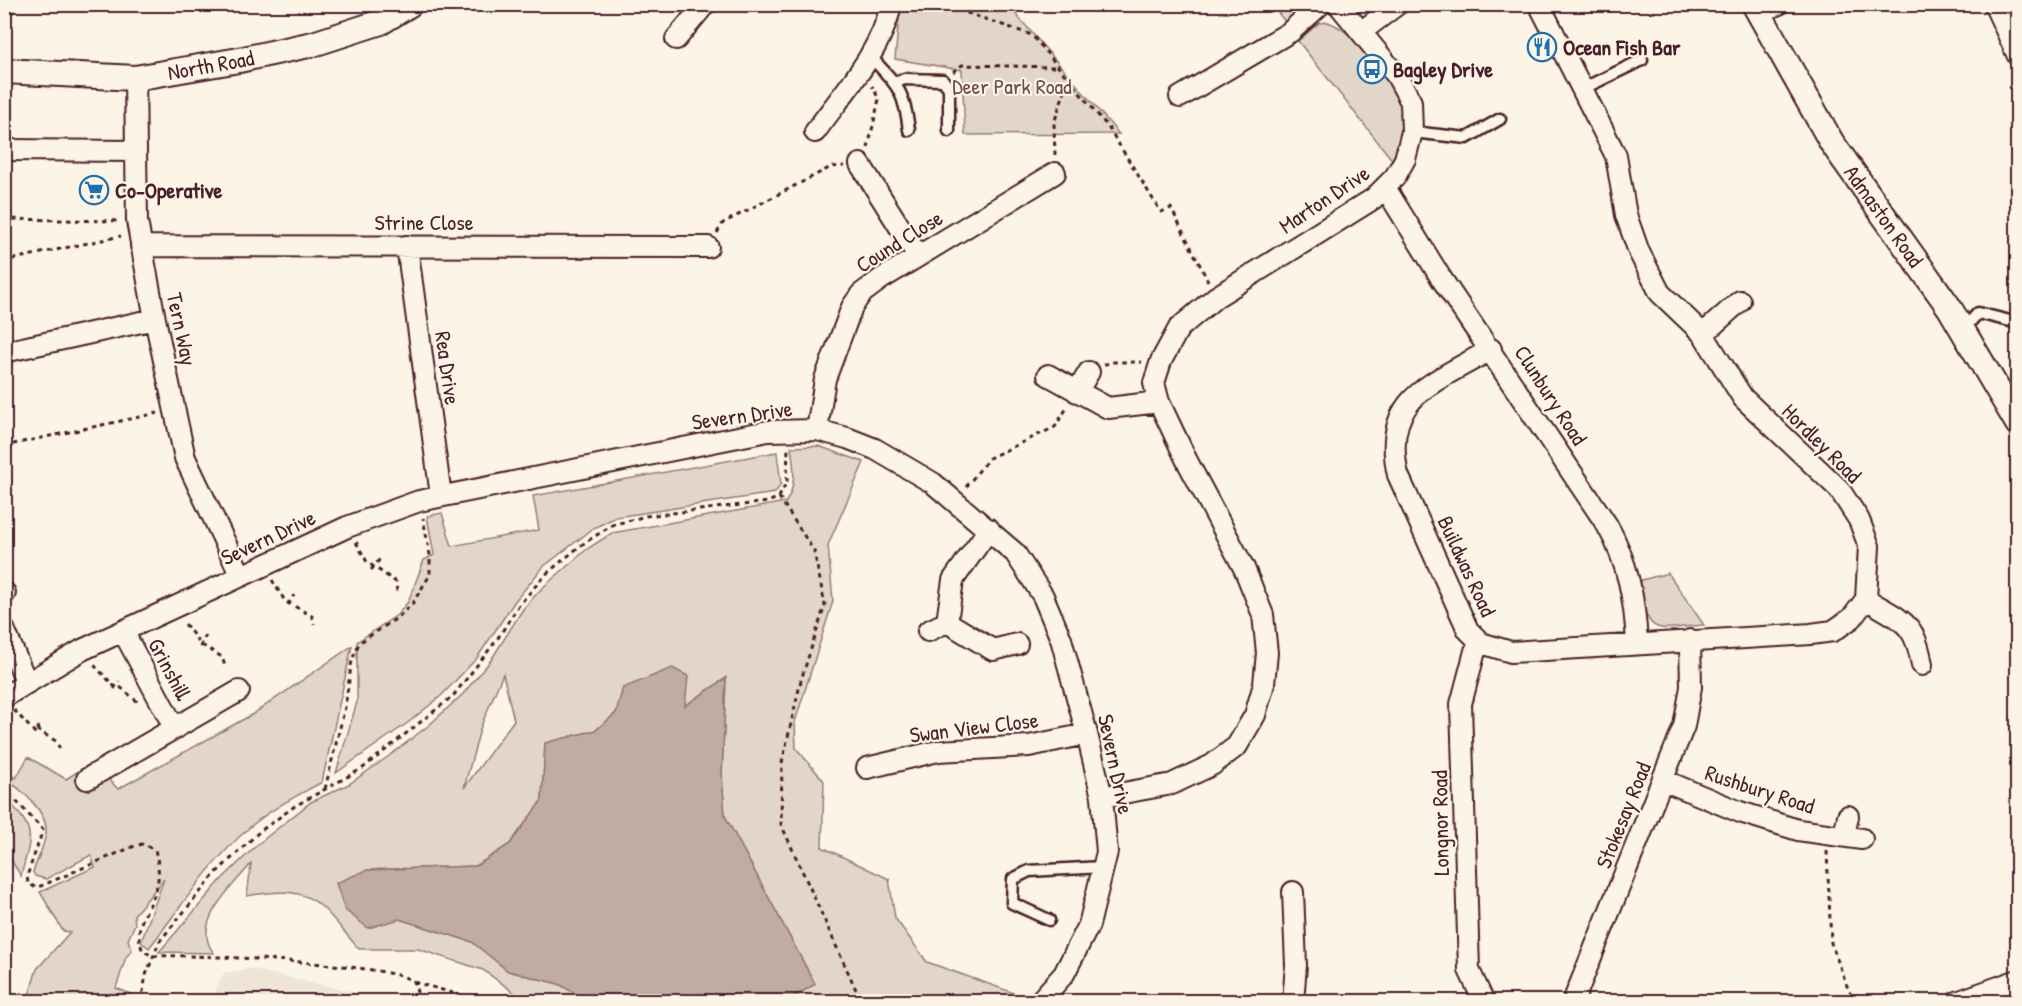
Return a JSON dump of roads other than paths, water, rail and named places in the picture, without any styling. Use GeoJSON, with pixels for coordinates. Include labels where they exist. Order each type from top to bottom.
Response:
{"type":"FeatureCollection","features":[{"type":"Feature","properties":{"kind":"street","name":"North Road"},"geometry":{"type":"LineString","coordinates":[[5,64],[135,78],[239,60],[313,44],[381,21],[410,4]]}},
{"type":"Feature","properties":{"kind":"street"},"geometry":{"type":"LineString","coordinates":[[676,39],[705,4]]}},
{"type":"Feature","properties":{"kind":"street"},"geometry":{"type":"LineString","coordinates":[[815,132],[869,56],[882,33],[891,4]]}},
{"type":"Feature","properties":{"kind":"street"},"geometry":{"type":"LineString","coordinates":[[1180,97],[1290,32],[1321,4]]}},
{"type":"Feature","properties":{"kind":"street","name":"Marton Drive"},"geometry":{"type":"LineString","coordinates":[[1102,797],[1172,784],[1212,765],[1237,746],[1255,715],[1264,684],[1267,653],[1263,615],[1244,568],[1187,461],[1159,402],[1154,383],[1161,361],[1179,328],[1216,297],[1386,189],[1405,159],[1412,132],[1411,102],[1397,76],[1338,4]]}},
{"type":"Feature","properties":{"kind":"street"},"geometry":{"type":"LineString","coordinates":[[1362,31],[1398,4]]}},
{"type":"Feature","properties":{"kind":"street","name":"Hordley Road"},"geometry":{"type":"LineString","coordinates":[[1539,4],[1616,156],[1626,215],[1639,252],[1660,293],[1703,334],[1743,399],[1839,489],[1859,520],[1869,546],[1866,599]]}},
{"type":"Feature","properties":{"kind":"street"},"geometry":{"type":"LineString","coordinates":[[1994,4],[2018,56]]}},
{"type":"Feature","properties":{"kind":"street","name":"Admaston Road"},"geometry":{"type":"LineString","coordinates":[[1764,7],[1832,143],[1962,330],[2018,424]]}},
{"type":"Feature","properties":{"kind":"street","name":"Tern Way"},"geometry":{"type":"LineString","coordinates":[[135,78],[138,233],[155,319],[185,458],[241,576]]}},
{"type":"Feature","properties":{"kind":"street"},"geometry":{"type":"LineString","coordinates":[[4,150],[136,151]]}},
{"type":"Feature","properties":{"kind":"street"},"geometry":{"type":"LineString","coordinates":[[860,164],[918,256]]}},
{"type":"Feature","properties":{"kind":"street","name":"Cound Close"},"geometry":{"type":"LineString","coordinates":[[817,430],[825,379],[852,307],[861,294],[918,256],[1055,173]]}},
{"type":"Feature","properties":{"kind":"street","name":"Clunbury Road"},"geometry":{"type":"LineString","coordinates":[[1386,189],[1441,278],[1491,349],[1622,551],[1628,572],[1637,644]]}},
{"type":"Feature","properties":{"kind":"street","name":"Strine Close"},"geometry":{"type":"LineString","coordinates":[[138,233],[407,246],[708,247]]}},
{"type":"Feature","properties":{"kind":"street","name":"Rea Drive"},"geometry":{"type":"LineString","coordinates":[[407,246],[441,496]]}},
{"type":"Feature","properties":{"kind":"street"},"geometry":{"type":"LineString","coordinates":[[1703,334],[1740,302]]}},
{"type":"Feature","properties":{"kind":"street"},"geometry":{"type":"LineString","coordinates":[[4,352],[155,319]]}},
{"type":"Feature","properties":{"kind":"street","name":"Buildwas Road"},"geometry":{"type":"LineString","coordinates":[[1491,349],[1420,392],[1404,408],[1397,425],[1392,449],[1398,475],[1468,630],[1481,643],[1511,652],[1690,640]]}},
{"type":"Feature","properties":{"kind":"street"},"geometry":{"type":"LineString","coordinates":[[1077,392],[1089,372]]}},
{"type":"Feature","properties":{"kind":"street"},"geometry":{"type":"LineString","coordinates":[[1048,375],[1108,408],[1159,402]]}},
{"type":"Feature","properties":{"kind":"street","name":"Severn Drive"},"geometry":{"type":"LineString","coordinates":[[8,703],[26,681],[82,650],[347,527],[419,501],[789,429],[817,430],[875,449],[933,483],[989,529],[1015,553],[1043,596],[1061,639],[1102,797],[1107,852],[1089,925],[1064,974],[1039,1002]]}},
{"type":"Feature","properties":{"kind":"street"},"geometry":{"type":"LineString","coordinates":[[947,622],[953,580],[989,529]]}},
{"type":"Feature","properties":{"kind":"street"},"geometry":{"type":"LineString","coordinates":[[1690,640],[1833,631],[1852,618],[1866,599],[1910,626],[1919,644],[1922,665]]}},
{"type":"Feature","properties":{"kind":"street"},"geometry":{"type":"LineString","coordinates":[[928,631],[947,622]]}},
{"type":"Feature","properties":{"kind":"street"},"geometry":{"type":"LineString","coordinates":[[947,622],[993,650],[1017,644]]}},
{"type":"Feature","properties":{"kind":"street"},"geometry":{"type":"LineString","coordinates":[[4,630],[26,681]]}},
{"type":"Feature","properties":{"kind":"street","name":"Grinshill"},"geometry":{"type":"LineString","coordinates":[[123,631],[176,729]]}},
{"type":"Feature","properties":{"kind":"street","name":"Stokesay Road"},"geometry":{"type":"LineString","coordinates":[[1573,1002],[1684,726],[1690,687],[1690,640]]}},
{"type":"Feature","properties":{"kind":"street","name":"Longnor Road"},"geometry":{"type":"LineString","coordinates":[[1481,643],[1474,651],[1461,704],[1469,970],[1484,1002]]}},
{"type":"Feature","properties":{"kind":"street","name":"Grinshill"},"geometry":{"type":"LineString","coordinates":[[87,779],[239,691]]}},
{"type":"Feature","properties":{"kind":"street","name":"Swan View Close"},"geometry":{"type":"LineString","coordinates":[[867,768],[938,751],[1029,746],[1087,734]]}},
{"type":"Feature","properties":{"kind":"street","name":"Rushbury Road"},"geometry":{"type":"LineString","coordinates":[[1663,780],[1740,812],[1798,830],[1844,837],[1848,816]]}},
{"type":"Feature","properties":{"kind":"street"},"geometry":{"type":"LineString","coordinates":[[1293,892],[1296,965],[1293,1002]]}},
{"type":"Feature","properties":{"kind":"street"},"geometry":{"type":"LineString","coordinates":[[1957,1002],[2018,980]]}},
{"type":"Feature","properties":{"kind":"lane"},"geometry":{"type":"LineString","coordinates":[[869,56],[895,83],[906,101],[909,130]]}},
{"type":"Feature","properties":{"kind":"lane"},"geometry":{"type":"LineString","coordinates":[[1582,89],[1642,60]]}},
{"type":"Feature","properties":{"kind":"lane"},"geometry":{"type":"LineString","coordinates":[[895,83],[904,79],[943,80],[949,88],[949,131]]}},
{"type":"Feature","properties":{"kind":"lane"},"geometry":{"type":"LineString","coordinates":[[1412,132],[1467,138],[1500,119]]}},
{"type":"Feature","properties":{"kind":"lane"},"geometry":{"type":"LineString","coordinates":[[1962,330],[1978,313],[2018,323]]}},
{"type":"Feature","properties":{"kind":"lane"},"geometry":{"type":"LineString","coordinates":[[1049,920],[1012,903],[1013,879],[1029,871],[1103,867]]}},
{"type":"Feature","properties":{"kind":"place","name":"Ocean Fish Bar"},"geometry":{"type":"Point","coordinates":[1542,47]}},
{"type":"Feature","properties":{"kind":"place","name":"Bagley Drive"},"geometry":{"type":"Point","coordinates":[1372,69]}},
{"type":"Feature","properties":{"kind":"place","name":"Co-Operative"},"geometry":{"type":"Point","coordinates":[94,190]}},
{"type":"Feature","properties":{"kind":"park label","name":"Deer Park Road"},"geometry":{"type":"Point","coordinates":[1012,86]}}]}
